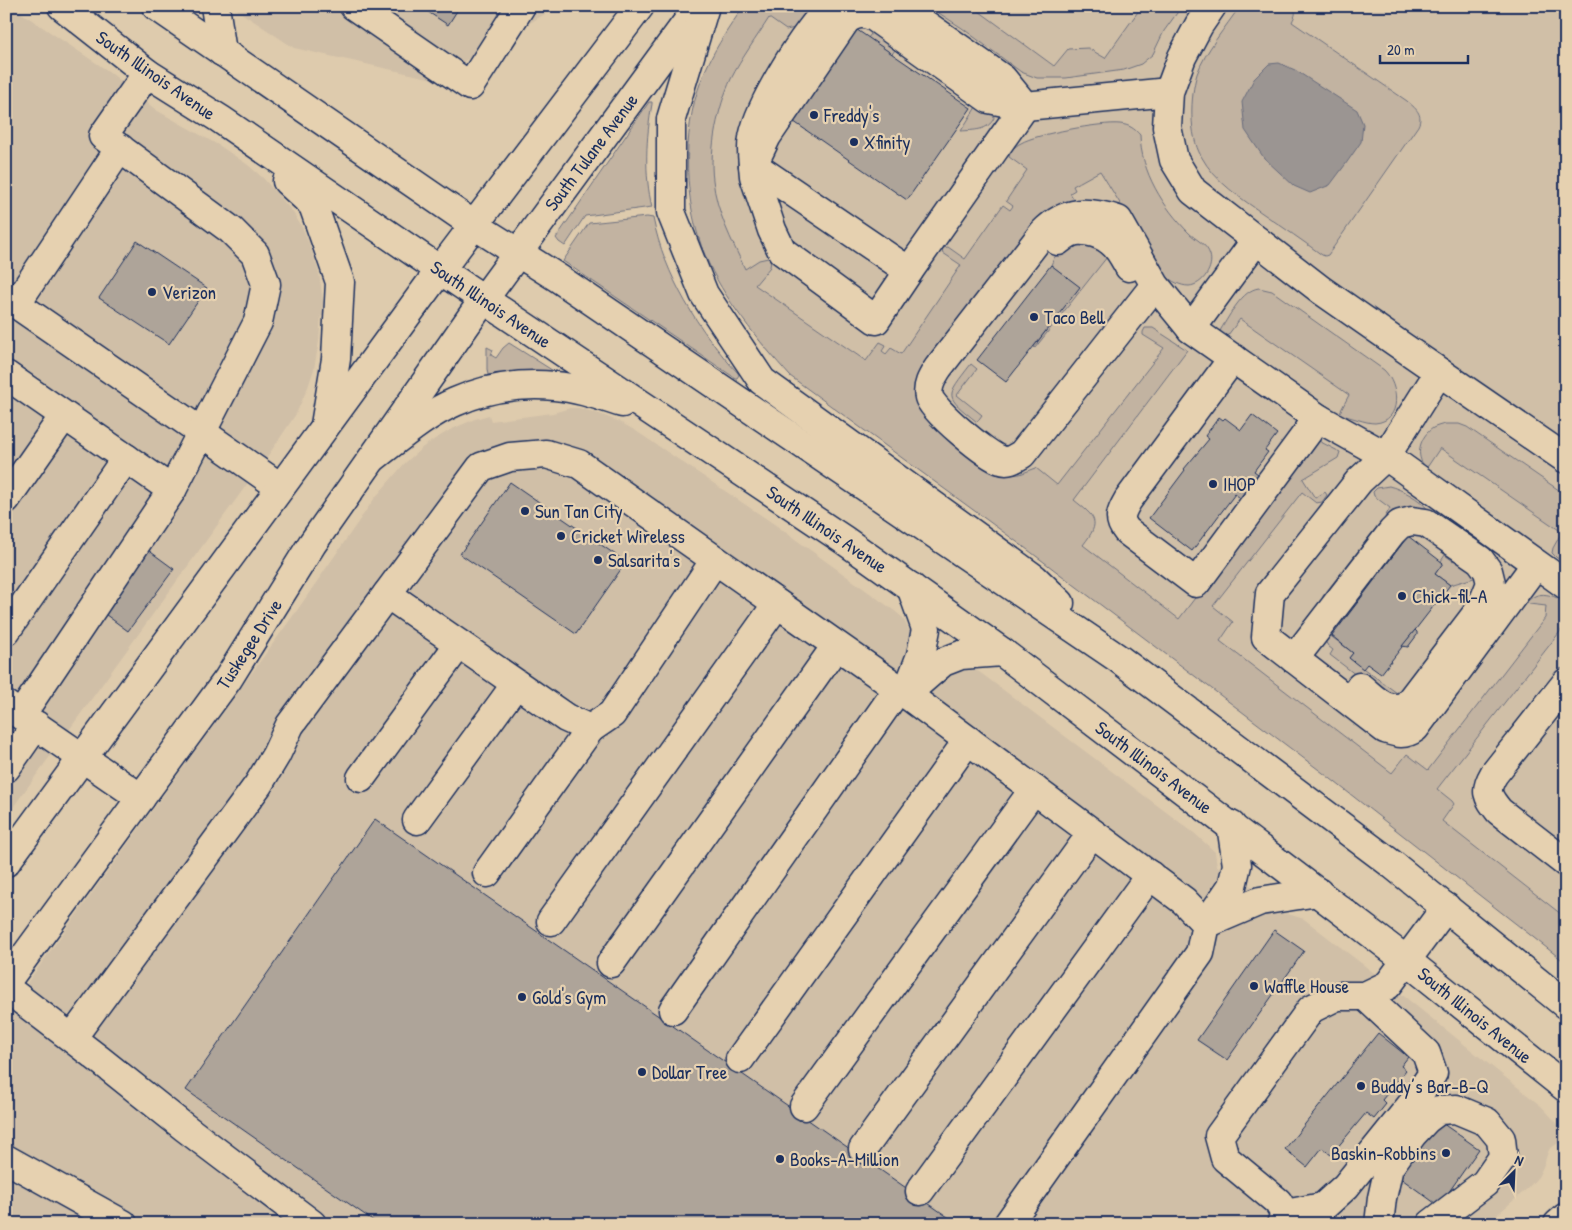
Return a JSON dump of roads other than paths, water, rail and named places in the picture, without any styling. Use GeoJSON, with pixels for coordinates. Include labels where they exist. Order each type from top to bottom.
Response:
{"type":"FeatureCollection","features":[{"type":"Feature","properties":{"kind":"main road","name":"South Illinois Avenue"},"geometry":{"type":"LineString","coordinates":[[62,6],[147,73],[220,119],[440,270],[844,540],[1002,652],[1406,960],[1566,1088]]}},
{"type":"Feature","properties":{"kind":"main road"},"geometry":{"type":"LineString","coordinates":[[156,6],[474,225],[558,278],[1119,659],[1393,865],[1566,1005]]}},
{"type":"Feature","properties":{"kind":"main road"},"geometry":{"type":"LineString","coordinates":[[215,6],[214,10],[222,52]]}},
{"type":"Feature","properties":{"kind":"main road"},"geometry":{"type":"LineString","coordinates":[[354,6],[470,86],[522,6]]}},
{"type":"Feature","properties":{"kind":"main road"},"geometry":{"type":"LineString","coordinates":[[6,862],[325,425],[640,6]]}},
{"type":"Feature","properties":{"kind":"main road","name":"South Tulane Avenue"},"geometry":{"type":"LineString","coordinates":[[484,299],[699,6]]}},
{"type":"Feature","properties":{"kind":"main road"},"geometry":{"type":"LineString","coordinates":[[704,6],[671,119],[671,212],[704,294],[762,382],[1034,578],[1119,659]]}},
{"type":"Feature","properties":{"kind":"main road"},"geometry":{"type":"LineString","coordinates":[[831,6],[815,25],[791,60],[760,115],[752,141],[754,176],[772,230],[782,251],[876,320],[1025,106]]}},
{"type":"Feature","properties":{"kind":"main road"},"geometry":{"type":"LineString","coordinates":[[899,6],[1003,79],[1025,106]]}},
{"type":"Feature","properties":{"kind":"main road"},"geometry":{"type":"LineString","coordinates":[[1212,6],[1199,25],[1182,57],[1170,92],[1167,127],[1174,160],[1193,191],[1321,290],[1566,459]]}},
{"type":"Feature","properties":{"kind":"main road"},"geometry":{"type":"LineString","coordinates":[[753,165],[767,136],[786,106],[846,20],[856,15],[864,14],[874,17],[989,100],[1025,106],[1170,92]]}},
{"type":"Feature","properties":{"kind":"main road"},"geometry":{"type":"LineString","coordinates":[[6,768],[21,715],[172,490],[258,322],[266,284],[255,254],[231,230],[103,136],[147,73]]}},
{"type":"Feature","properties":{"kind":"main road"},"geometry":{"type":"LineString","coordinates":[[220,119],[313,205],[340,282],[336,359],[325,425]]}},
{"type":"Feature","properties":{"kind":"main road"},"geometry":{"type":"LineString","coordinates":[[120,148],[16,304],[280,487]]}},
{"type":"Feature","properties":{"kind":"main road"},"geometry":{"type":"LineString","coordinates":[[753,165],[909,271]]}},
{"type":"Feature","properties":{"kind":"main road"},"geometry":{"type":"LineString","coordinates":[[1100,196],[1118,220],[1155,285],[1191,329],[1233,358],[1312,427],[1386,456],[1566,585]]}},
{"type":"Feature","properties":{"kind":"main road"},"geometry":{"type":"LineString","coordinates":[[1118,220],[1087,213],[1076,214],[1052,224],[932,377],[928,397],[942,415],[986,452],[1001,460],[1011,461],[1022,454],[1155,285]]}},
{"type":"Feature","properties":{"kind":"main road"},"geometry":{"type":"LineString","coordinates":[[1022,454],[996,445],[953,412],[946,405],[944,394],[946,385],[951,378],[1056,243],[1069,232],[1083,231],[1098,235],[1110,241],[1119,250],[1134,276],[1155,285]]}},
{"type":"Feature","properties":{"kind":"main road"},"geometry":{"type":"LineString","coordinates":[[1191,329],[1256,240]]}},
{"type":"Feature","properties":{"kind":"main road","name":"Tuskegee Drive"},"geometry":{"type":"LineString","coordinates":[[6,982],[228,679],[312,544],[484,299]]}},
{"type":"Feature","properties":{"kind":"main road"},"geometry":{"type":"LineString","coordinates":[[1233,358],[1124,509],[1122,525],[1127,531],[1196,583],[1312,427]]}},
{"type":"Feature","properties":{"kind":"main road"},"geometry":{"type":"LineString","coordinates":[[1299,651],[1392,532],[1400,524],[1412,521],[1426,523],[1480,560],[1488,571],[1491,583],[1481,608],[1407,705],[1397,709],[1385,707],[1299,651],[1266,637],[1269,604],[1359,482],[1386,456],[1439,372]]}},
{"type":"Feature","properties":{"kind":"main road"},"geometry":{"type":"LineString","coordinates":[[6,376],[172,490]]}},
{"type":"Feature","properties":{"kind":"main road"},"geometry":{"type":"LineString","coordinates":[[373,458],[424,419],[454,402],[485,391],[520,385],[556,386],[587,392],[653,413]]}},
{"type":"Feature","properties":{"kind":"main road"},"geometry":{"type":"LineString","coordinates":[[6,499],[64,416]]}},
{"type":"Feature","properties":{"kind":"main road"},"geometry":{"type":"LineString","coordinates":[[72,1038],[258,785],[276,755],[290,725],[481,466],[510,457],[546,454],[579,464],[902,692],[1034,788],[1184,901],[1206,924]]}},
{"type":"Feature","properties":{"kind":"main road"},"geometry":{"type":"LineString","coordinates":[[6,631],[126,458]]}},
{"type":"Feature","properties":{"kind":"main road"},"geometry":{"type":"LineString","coordinates":[[487,873],[590,728],[612,714],[715,560]]}},
{"type":"Feature","properties":{"kind":"main road"},"geometry":{"type":"LineString","coordinates":[[1299,651],[1385,729],[1402,734],[1409,732],[1415,728],[1536,564]]}},
{"type":"Feature","properties":{"kind":"main road"},"geometry":{"type":"LineString","coordinates":[[673,1010],[902,692],[921,655],[926,629],[911,587]]}},
{"type":"Feature","properties":{"kind":"main road"},"geometry":{"type":"LineString","coordinates":[[387,594],[566,718],[590,728]]}},
{"type":"Feature","properties":{"kind":"main road"},"geometry":{"type":"LineString","coordinates":[[551,921],[777,604]]}},
{"type":"Feature","properties":{"kind":"main road"},"geometry":{"type":"LineString","coordinates":[[361,778],[459,644]]}},
{"type":"Feature","properties":{"kind":"main road"},"geometry":{"type":"LineString","coordinates":[[610,963],[836,646]]}},
{"type":"Feature","properties":{"kind":"main road"},"geometry":{"type":"LineString","coordinates":[[902,692],[943,662],[961,655],[1002,652]]}},
{"type":"Feature","properties":{"kind":"main road"},"geometry":{"type":"LineString","coordinates":[[1566,683],[1494,774],[1487,792],[1499,811],[1566,863]]}},
{"type":"Feature","properties":{"kind":"main road"},"geometry":{"type":"LineString","coordinates":[[417,820],[516,684]]}},
{"type":"Feature","properties":{"kind":"main road"},"geometry":{"type":"LineString","coordinates":[[21,715],[141,798]]}},
{"type":"Feature","properties":{"kind":"main road"},"geometry":{"type":"LineString","coordinates":[[740,1059],[968,740]]}},
{"type":"Feature","properties":{"kind":"main road"},"geometry":{"type":"LineString","coordinates":[[804,1106],[1034,788]]}},
{"type":"Feature","properties":{"kind":"main road"},"geometry":{"type":"LineString","coordinates":[[1008,1224],[1200,953],[1206,924],[1232,886],[1237,865],[1231,826]]}},
{"type":"Feature","properties":{"kind":"main road"},"geometry":{"type":"LineString","coordinates":[[863,1149],[1092,833]]}},
{"type":"Feature","properties":{"kind":"main road"},"geometry":{"type":"LineString","coordinates":[[920,1191],[1150,875]]}},
{"type":"Feature","properties":{"kind":"main road"},"geometry":{"type":"LineString","coordinates":[[1206,924],[1260,901],[1318,892]]}},
{"type":"Feature","properties":{"kind":"main road"},"geometry":{"type":"LineString","coordinates":[[1365,996],[1426,1053],[1433,1074],[1412,1104],[1346,1186],[1323,1207],[1283,1219],[1278,1202],[1225,1158],[1219,1136],[1311,1009],[1337,996],[1365,996],[1388,985],[1446,907]]}},
{"type":"Feature","properties":{"kind":"main road"},"geometry":{"type":"LineString","coordinates":[[1520,967],[1566,996]]}},
{"type":"Feature","properties":{"kind":"main road"},"geometry":{"type":"LineString","coordinates":[[6,988],[312,1224]]}},
{"type":"Feature","properties":{"kind":"main road"},"geometry":{"type":"LineString","coordinates":[[1379,1224],[1382,1198],[1389,1168],[1412,1135],[1427,1119],[1440,1110],[1456,1109],[1487,1122],[1501,1139],[1503,1157],[1485,1183],[1432,1224]]}},
{"type":"Feature","properties":{"kind":"main road"},"geometry":{"type":"LineString","coordinates":[[6,1159],[123,1224]]}},
{"type":"Feature","properties":{"kind":"main road"},"geometry":{"type":"LineString","coordinates":[[1558,1224],[1566,1217]]}},
{"type":"Feature","properties":{"kind":"place","name":"Freddy's"},"geometry":{"type":"Point","coordinates":[814,115]}},
{"type":"Feature","properties":{"kind":"place","name":"Xfinity"},"geometry":{"type":"Point","coordinates":[854,142]}},
{"type":"Feature","properties":{"kind":"place","name":"Verizon"},"geometry":{"type":"Point","coordinates":[152,292]}},
{"type":"Feature","properties":{"kind":"place","name":"Taco Bell"},"geometry":{"type":"Point","coordinates":[1034,317]}},
{"type":"Feature","properties":{"kind":"place","name":"IHOP"},"geometry":{"type":"Point","coordinates":[1213,484]}},
{"type":"Feature","properties":{"kind":"place","name":"Sun Tan City"},"geometry":{"type":"Point","coordinates":[525,511]}},
{"type":"Feature","properties":{"kind":"place","name":"Cricket Wireless"},"geometry":{"type":"Point","coordinates":[561,536]}},
{"type":"Feature","properties":{"kind":"place","name":"Salsarita's"},"geometry":{"type":"Point","coordinates":[598,560]}},
{"type":"Feature","properties":{"kind":"place","name":"Chick-fil-A"},"geometry":{"type":"Point","coordinates":[1402,596]}},
{"type":"Feature","properties":{"kind":"place","name":"Waffle House"},"geometry":{"type":"Point","coordinates":[1254,986]}},
{"type":"Feature","properties":{"kind":"place","name":"Gold's Gym"},"geometry":{"type":"Point","coordinates":[522,997]}},
{"type":"Feature","properties":{"kind":"place","name":"Dollar Tree"},"geometry":{"type":"Point","coordinates":[642,1072]}},
{"type":"Feature","properties":{"kind":"place","name":"Buddy’s Bar-B-Q"},"geometry":{"type":"Point","coordinates":[1361,1086]}},
{"type":"Feature","properties":{"kind":"place","name":"Baskin-Robbins"},"geometry":{"type":"Point","coordinates":[1446,1153]}},
{"type":"Feature","properties":{"kind":"place","name":"Books-A-Million"},"geometry":{"type":"Point","coordinates":[780,1159]}}]}
